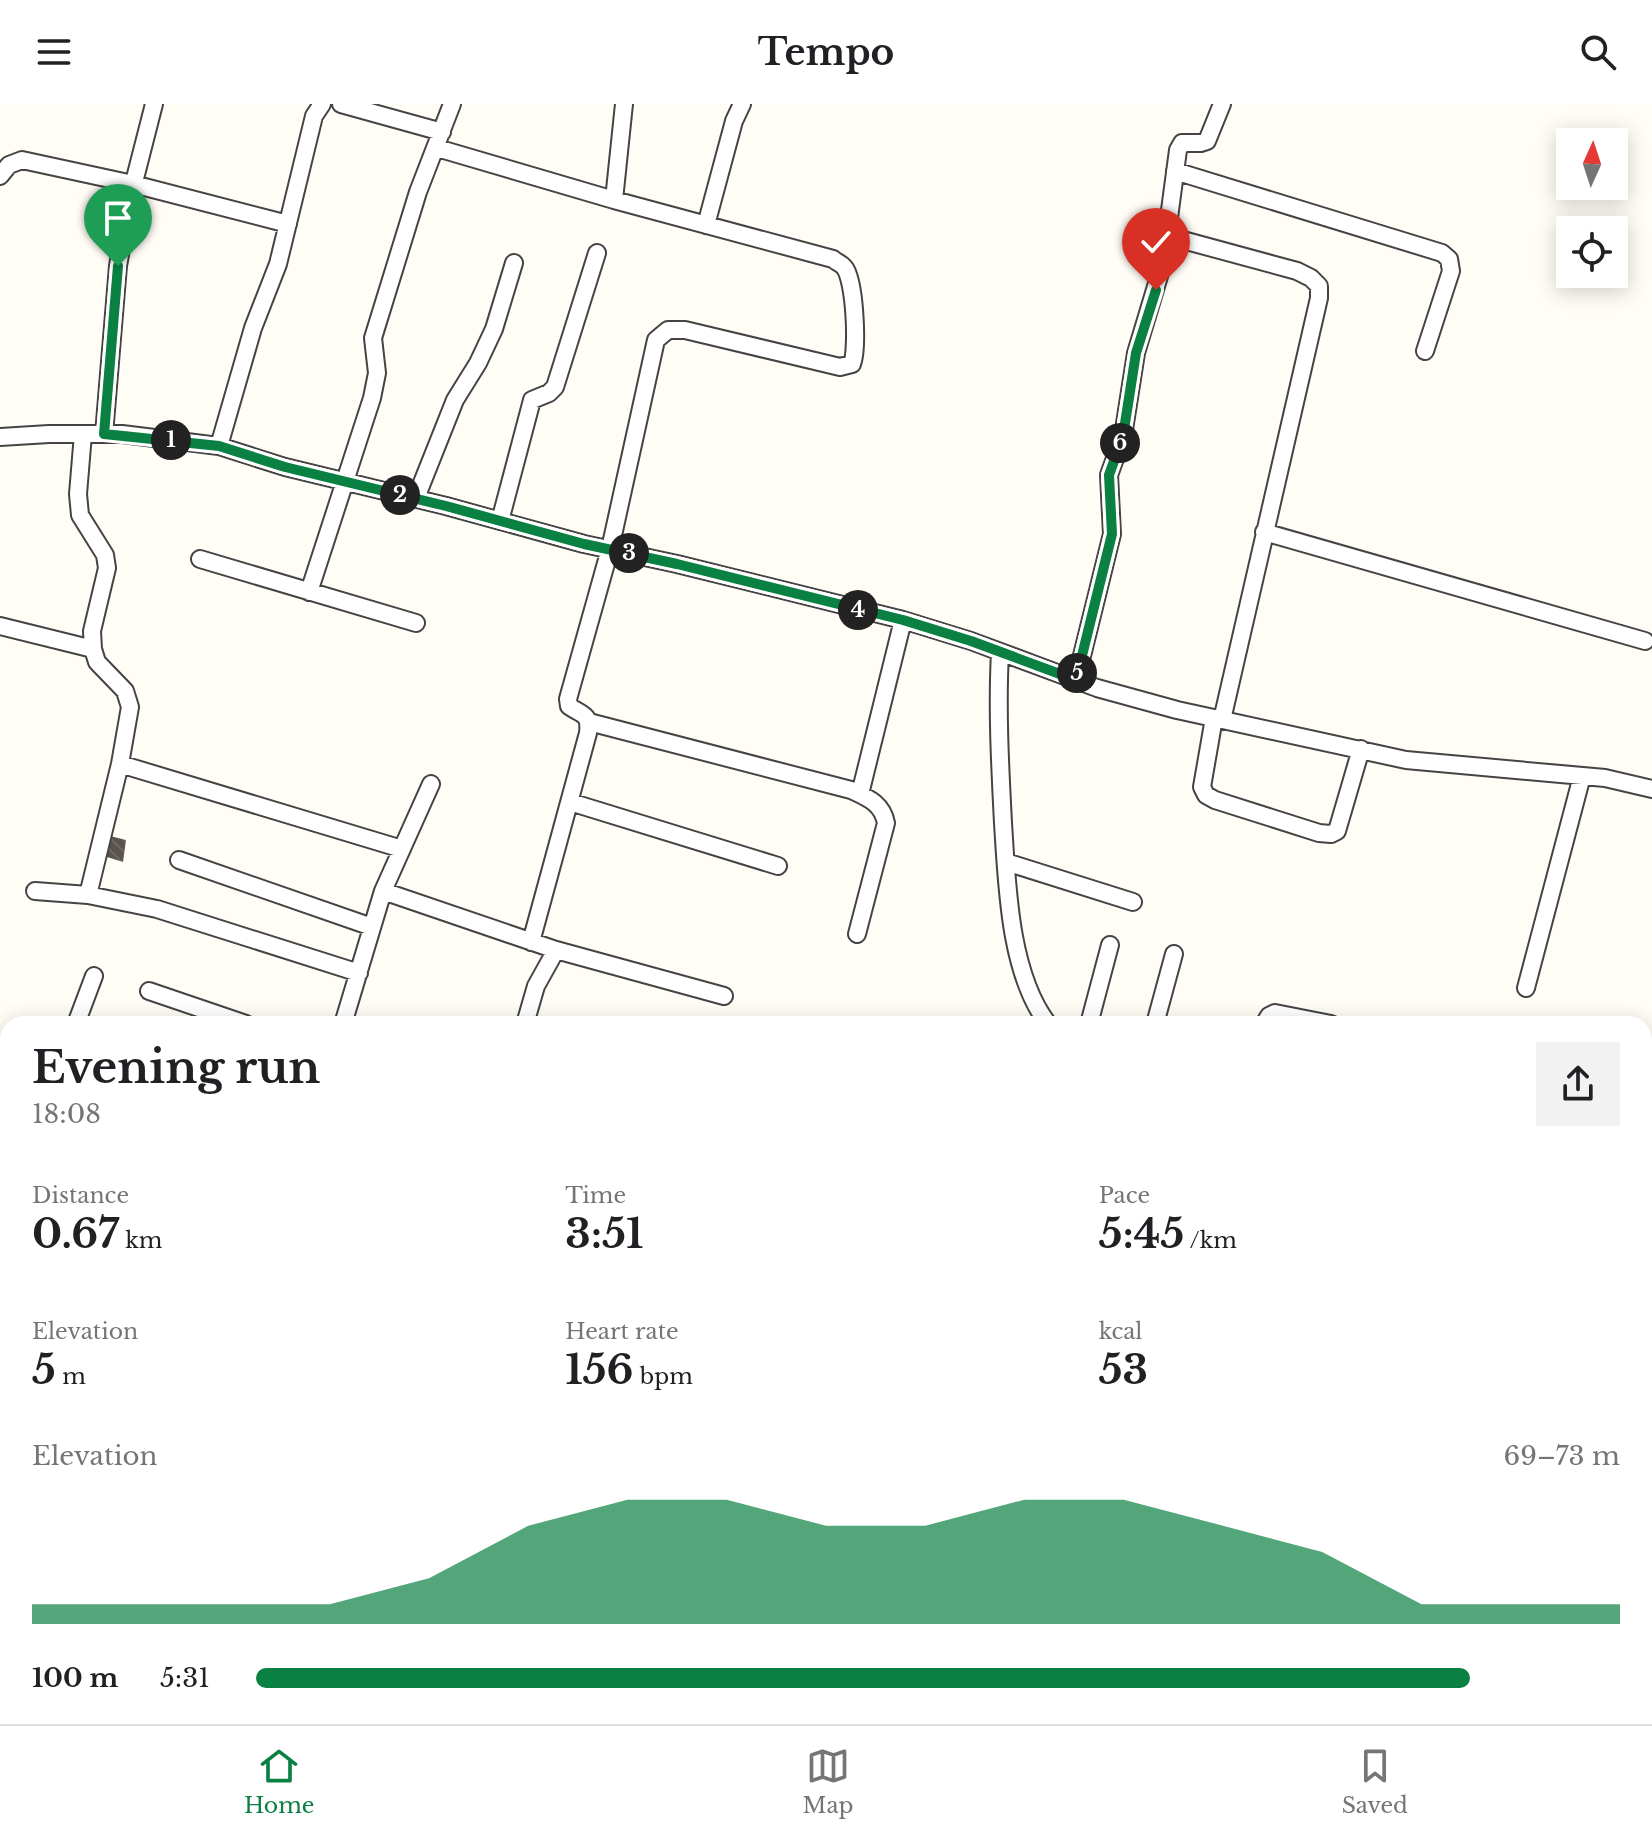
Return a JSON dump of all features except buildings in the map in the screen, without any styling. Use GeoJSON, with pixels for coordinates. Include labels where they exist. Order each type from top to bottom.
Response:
{"type":"FeatureCollection","features":[{"type":"Feature","properties":{"kind":"street"},"geometry":{"type":"LineString","coordinates":[[104,434],[118,266],[133,184],[154,104]]}},
{"type":"Feature","properties":{"kind":"street"},"geometry":{"type":"LineString","coordinates":[[219,446],[253,328],[278,264],[314,116],[322,104]]}},
{"type":"Feature","properties":{"kind":"street"},"geometry":{"type":"LineString","coordinates":[[341,104],[614,200],[833,259],[844,267],[851,288],[856,354],[852,364],[840,367],[685,330],[668,330],[656,340],[610,549],[568,699],[569,706],[586,715],[589,722],[531,942]]}},
{"type":"Feature","properties":{"kind":"street"},"geometry":{"type":"LineString","coordinates":[[309,592],[372,398],[377,373],[373,338],[418,192],[452,104]]}},
{"type":"Feature","properties":{"kind":"street"},"geometry":{"type":"LineString","coordinates":[[614,200],[624,104]]}},
{"type":"Feature","properties":{"kind":"street"},"geometry":{"type":"LineString","coordinates":[[706,225],[734,121],[742,104]]}},
{"type":"Feature","properties":{"kind":"street"},"geometry":{"type":"LineString","coordinates":[[1076,680],[1112,534],[1109,475],[1123,436],[1136,353],[1156,290],[1168,236],[1175,171],[1182,143],[1207,141],[1222,104]]}},
{"type":"Feature","properties":{"kind":"street"},"geometry":{"type":"LineString","coordinates":[[0,176],[9,165],[22,160],[133,184],[288,224]]}},
{"type":"Feature","properties":{"kind":"street"},"geometry":{"type":"LineString","coordinates":[[1175,171],[1442,253],[1449,259],[1451,271],[1425,351]]}},
{"type":"Feature","properties":{"kind":"street"},"geometry":{"type":"LineString","coordinates":[[1168,236],[1297,271],[1319,286],[1319,298],[1202,787],[1206,795],[1215,800],[1319,833],[1331,834],[1337,831],[1361,749]]}},
{"type":"Feature","properties":{"kind":"street"},"geometry":{"type":"LineString","coordinates":[[500,521],[532,400],[555,387],[597,253]]}},
{"type":"Feature","properties":{"kind":"street"},"geometry":{"type":"LineString","coordinates":[[416,498],[455,400],[494,329],[514,263]]}},
{"type":"Feature","properties":{"kind":"street"},"geometry":{"type":"LineString","coordinates":[[83,434],[78,494],[80,515],[105,555],[107,568],[92,631],[93,649],[97,662],[125,691],[130,707],[120,764],[88,895]]}},
{"type":"Feature","properties":{"kind":"street"},"geometry":{"type":"LineString","coordinates":[[0,437],[104,434],[219,446],[285,467],[903,620],[1125,696],[1218,719],[1434,764],[1605,778],[1652,789]]}},
{"type":"Feature","properties":{"kind":"street"},"geometry":{"type":"LineString","coordinates":[[1264,532],[1645,641]]}},
{"type":"Feature","properties":{"kind":"street"},"geometry":{"type":"LineString","coordinates":[[200,559],[416,623]]}},
{"type":"Feature","properties":{"kind":"street"},"geometry":{"type":"LineString","coordinates":[[860,794],[903,620]]}},
{"type":"Feature","properties":{"kind":"street"},"geometry":{"type":"LineString","coordinates":[[0,626],[93,649]]}},
{"type":"Feature","properties":{"kind":"street"},"geometry":{"type":"LineString","coordinates":[[1000,652],[998,731],[1012,925],[1030,989],[1044,1016]]}},
{"type":"Feature","properties":{"kind":"street"},"geometry":{"type":"LineString","coordinates":[[589,722],[874,800],[884,812],[886,823],[857,934]]}},
{"type":"Feature","properties":{"kind":"street"},"geometry":{"type":"LineString","coordinates":[[120,764],[402,849]]}},
{"type":"Feature","properties":{"kind":"street"},"geometry":{"type":"LineString","coordinates":[[1526,988],[1582,776]]}},
{"type":"Feature","properties":{"kind":"street"},"geometry":{"type":"LineString","coordinates":[[346,1016],[383,891],[431,784]]}},
{"type":"Feature","properties":{"kind":"street"},"geometry":{"type":"LineString","coordinates":[[570,802],[778,866]]}},
{"type":"Feature","properties":{"kind":"street"},"geometry":{"type":"LineString","coordinates":[[179,860],[372,927]]}},
{"type":"Feature","properties":{"kind":"street"},"geometry":{"type":"LineString","coordinates":[[1006,862],[1133,902]]}},
{"type":"Feature","properties":{"kind":"street"},"geometry":{"type":"LineString","coordinates":[[35,891],[88,895],[157,909],[359,973]]}},
{"type":"Feature","properties":{"kind":"street"},"geometry":{"type":"LineString","coordinates":[[383,891],[556,950],[724,996]]}},
{"type":"Feature","properties":{"kind":"street"},"geometry":{"type":"LineString","coordinates":[[1091,1016],[1110,945]]}},
{"type":"Feature","properties":{"kind":"street"},"geometry":{"type":"LineString","coordinates":[[527,1016],[536,986],[556,950]]}},
{"type":"Feature","properties":{"kind":"street"},"geometry":{"type":"LineString","coordinates":[[1157,1016],[1174,954]]}},
{"type":"Feature","properties":{"kind":"street"},"geometry":{"type":"LineString","coordinates":[[79,1016],[94,976]]}},
{"type":"Feature","properties":{"kind":"street"},"geometry":{"type":"LineString","coordinates":[[149,991],[222,1016]]}},
{"type":"Feature","properties":{"kind":"street"},"geometry":{"type":"LineString","coordinates":[[1269,1016],[1275,1013],[1290,1016]]}},
{"type":"Feature","properties":{"kind":"route"},"geometry":{"type":"LineString","coordinates":[[118,266],[104,434],[219,446],[285,467],[486,516],[584,544],[903,620],[971,641],[1076,680],[1112,534],[1109,490],[1112,460],[1123,436],[1136,353],[1156,290]]}}]}
